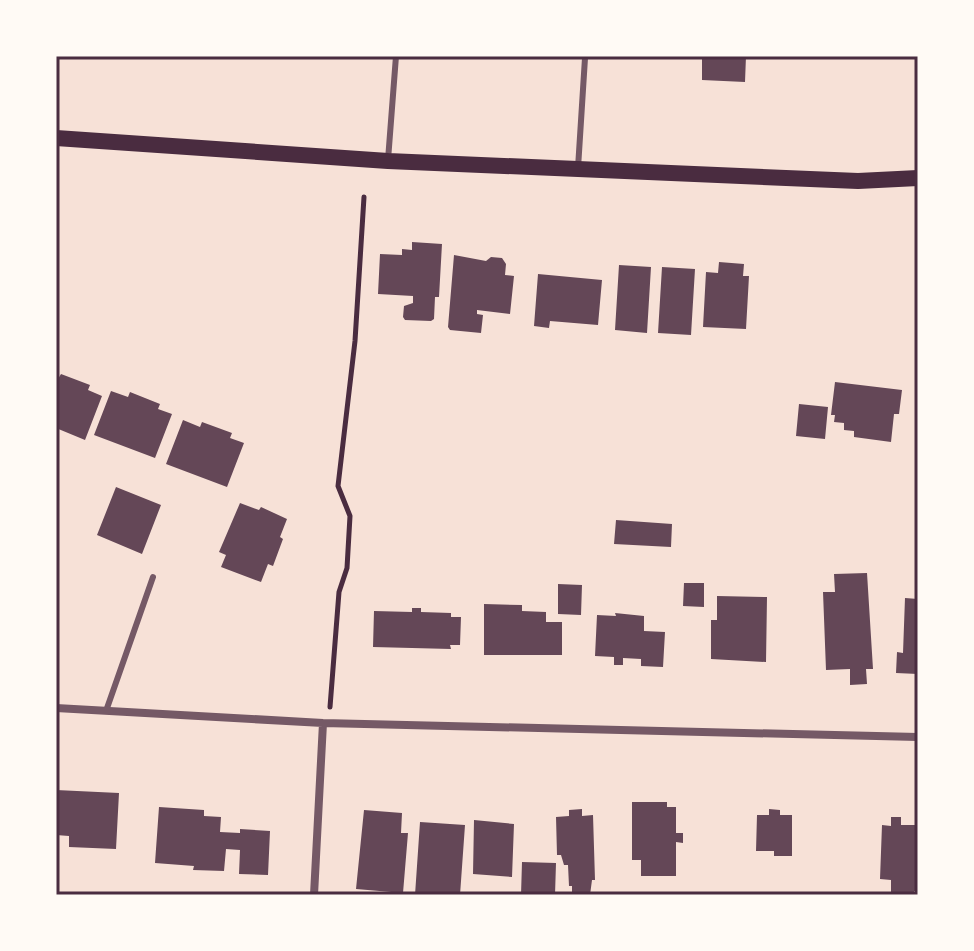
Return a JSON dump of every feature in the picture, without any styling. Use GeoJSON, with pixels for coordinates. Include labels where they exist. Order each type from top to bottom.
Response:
{"type":"FeatureCollection","features":[{"type":"Feature","properties":{"kind":"main road"},"geometry":{"type":"LineString","coordinates":[[56,138],[388,161],[858,181],[918,178]]}},
{"type":"Feature","properties":{"kind":"street"},"geometry":{"type":"LineString","coordinates":[[56,708],[323,723],[918,737]]}},
{"type":"Feature","properties":{"kind":"street"},"geometry":{"type":"LineString","coordinates":[[314,895],[323,723]]}},
{"type":"Feature","properties":{"kind":"lane"},"geometry":{"type":"LineString","coordinates":[[388,161],[396,56]]}},
{"type":"Feature","properties":{"kind":"lane"},"geometry":{"type":"LineString","coordinates":[[578,168],[585,58]]}},
{"type":"Feature","properties":{"kind":"lane"},"geometry":{"type":"LineString","coordinates":[[106,711],[153,577]]}},
{"type":"Feature","properties":{"kind":"path"},"geometry":{"type":"LineString","coordinates":[[323,723],[330,706],[339,592],[347,568],[349,510],[338,486],[355,341],[364,197]]}},
{"type":"Feature","properties":{"kind":"building"},"geometry":{"type":"Polygon","coordinates":[[[702,56],[746,56],[745,82],[702,80],[702,56]]]}},
{"type":"Feature","properties":{"kind":"building"},"geometry":{"type":"Polygon","coordinates":[[[412,242],[442,244],[439,297],[435,297],[434,319],[431,321],[405,320],[404,306],[413,303],[413,296],[378,294],[380,254],[402,255],[402,249],[412,250],[412,242]]]}},
{"type":"Feature","properties":{"kind":"building"},"geometry":{"type":"Polygon","coordinates":[[[454,255],[486,261],[491,257],[502,258],[506,264],[505,275],[514,276],[510,314],[477,310],[477,314],[483,315],[481,333],[450,330],[448,327],[454,255]]]}},
{"type":"Feature","properties":{"kind":"building"},"geometry":{"type":"Polygon","coordinates":[[[719,262],[744,264],[743,276],[749,276],[746,329],[703,327],[706,272],[718,273],[719,262]]]}},
{"type":"Feature","properties":{"kind":"building"},"geometry":{"type":"Polygon","coordinates":[[[619,265],[651,267],[647,333],[615,330],[619,265]]]}},
{"type":"Feature","properties":{"kind":"building"},"geometry":{"type":"Polygon","coordinates":[[[662,267],[695,269],[691,335],[658,333],[662,267]]]}},
{"type":"Feature","properties":{"kind":"building"},"geometry":{"type":"Polygon","coordinates":[[[538,274],[602,280],[598,325],[550,321],[549,328],[534,326],[538,274]]]}},
{"type":"Feature","properties":{"kind":"building"},"geometry":{"type":"Polygon","coordinates":[[[61,374],[90,385],[88,390],[102,396],[85,440],[56,428],[56,378],[61,374]]]}},
{"type":"Feature","properties":{"kind":"building"},"geometry":{"type":"Polygon","coordinates":[[[835,382],[902,390],[899,414],[894,414],[891,442],[854,437],[854,431],[844,430],[844,423],[834,422],[835,415],[831,415],[835,382]]]}},
{"type":"Feature","properties":{"kind":"building"},"geometry":{"type":"Polygon","coordinates":[[[111,391],[128,397],[130,392],[160,404],[158,409],[172,414],[155,458],[94,435],[111,391]]]}},
{"type":"Feature","properties":{"kind":"building"},"geometry":{"type":"Polygon","coordinates":[[[799,404],[828,407],[825,439],[796,436],[799,404]]]}},
{"type":"Feature","properties":{"kind":"building"},"geometry":{"type":"Polygon","coordinates":[[[183,420],[200,427],[202,422],[232,433],[230,438],[244,443],[227,487],[166,464],[183,420]]]}},
{"type":"Feature","properties":{"kind":"building"},"geometry":{"type":"Polygon","coordinates":[[[116,487],[161,505],[142,554],[97,535],[116,487]]]}},
{"type":"Feature","properties":{"kind":"building"},"geometry":{"type":"Polygon","coordinates":[[[240,503],[259,510],[261,507],[287,519],[273,566],[268,564],[261,582],[221,567],[226,555],[219,552],[240,503]]]}},
{"type":"Feature","properties":{"kind":"building"},"geometry":{"type":"Polygon","coordinates":[[[616,520],[672,524],[671,547],[614,544],[616,520]]]}},
{"type":"Feature","properties":{"kind":"building"},"geometry":{"type":"Polygon","coordinates":[[[867,573],[873,669],[866,669],[867,684],[850,685],[850,669],[826,670],[823,592],[835,592],[834,574],[867,573]]]}},
{"type":"Feature","properties":{"kind":"building"},"geometry":{"type":"Polygon","coordinates":[[[684,583],[704,583],[704,607],[683,606],[684,583]]]}},
{"type":"Feature","properties":{"kind":"building"},"geometry":{"type":"Polygon","coordinates":[[[558,584],[582,585],[581,615],[558,614],[558,584]]]}},
{"type":"Feature","properties":{"kind":"building"},"geometry":{"type":"Polygon","coordinates":[[[717,596],[767,597],[766,662],[711,659],[711,620],[717,620],[717,596]]]}},
{"type":"Feature","properties":{"kind":"building"},"geometry":{"type":"Polygon","coordinates":[[[905,598],[918,599],[918,674],[896,673],[897,652],[903,653],[905,598]]]}},
{"type":"Feature","properties":{"kind":"building"},"geometry":{"type":"Polygon","coordinates":[[[484,604],[522,605],[522,611],[546,612],[546,622],[562,622],[562,655],[484,655],[484,604]]]}},
{"type":"Feature","properties":{"kind":"building"},"geometry":{"type":"Polygon","coordinates":[[[412,608],[461,617],[460,645],[450,645],[451,649],[373,647],[374,611],[412,612],[412,608]]]}},
{"type":"Feature","properties":{"kind":"building"},"geometry":{"type":"Polygon","coordinates":[[[615,613],[644,616],[644,631],[665,632],[663,667],[641,666],[641,659],[623,658],[623,665],[614,665],[614,657],[595,656],[597,615],[616,616],[615,613]]]}},
{"type":"Feature","properties":{"kind":"building"},"geometry":{"type":"Polygon","coordinates":[[[56,790],[119,793],[116,849],[69,847],[69,836],[56,835],[56,790]]]}},
{"type":"Feature","properties":{"kind":"building"},"geometry":{"type":"Polygon","coordinates":[[[632,802],[667,802],[667,807],[676,807],[676,833],[683,833],[683,843],[676,842],[676,876],[641,876],[641,860],[632,860],[632,802]]]}},
{"type":"Feature","properties":{"kind":"building"},"geometry":{"type":"Polygon","coordinates":[[[159,807],[204,810],[204,816],[221,817],[220,832],[240,833],[240,829],[270,831],[268,875],[239,874],[240,850],[226,849],[224,871],[193,870],[194,866],[155,863],[159,807]]]}},
{"type":"Feature","properties":{"kind":"building"},"geometry":{"type":"Polygon","coordinates":[[[582,809],[582,816],[593,815],[595,880],[592,880],[590,895],[572,895],[568,865],[564,865],[561,855],[557,855],[556,817],[569,816],[569,810],[582,809]]]}},
{"type":"Feature","properties":{"kind":"building"},"geometry":{"type":"Polygon","coordinates":[[[769,809],[780,810],[780,815],[792,815],[792,856],[774,856],[774,851],[756,851],[757,815],[769,815],[769,809]]]}},
{"type":"Feature","properties":{"kind":"building"},"geometry":{"type":"Polygon","coordinates":[[[364,810],[402,813],[401,833],[408,833],[403,893],[356,889],[364,810]]]}},
{"type":"Feature","properties":{"kind":"building"},"geometry":{"type":"Polygon","coordinates":[[[891,817],[901,817],[901,825],[915,825],[918,891],[914,891],[914,895],[891,895],[891,880],[880,879],[882,825],[891,826],[891,817]]]}},
{"type":"Feature","properties":{"kind":"building"},"geometry":{"type":"Polygon","coordinates":[[[474,820],[514,824],[512,877],[473,874],[474,820]]]}},
{"type":"Feature","properties":{"kind":"building"},"geometry":{"type":"Polygon","coordinates":[[[420,822],[465,825],[460,895],[415,895],[420,822]]]}},
{"type":"Feature","properties":{"kind":"building"},"geometry":{"type":"Polygon","coordinates":[[[522,862],[556,863],[555,895],[521,895],[522,862]]]}}]}
